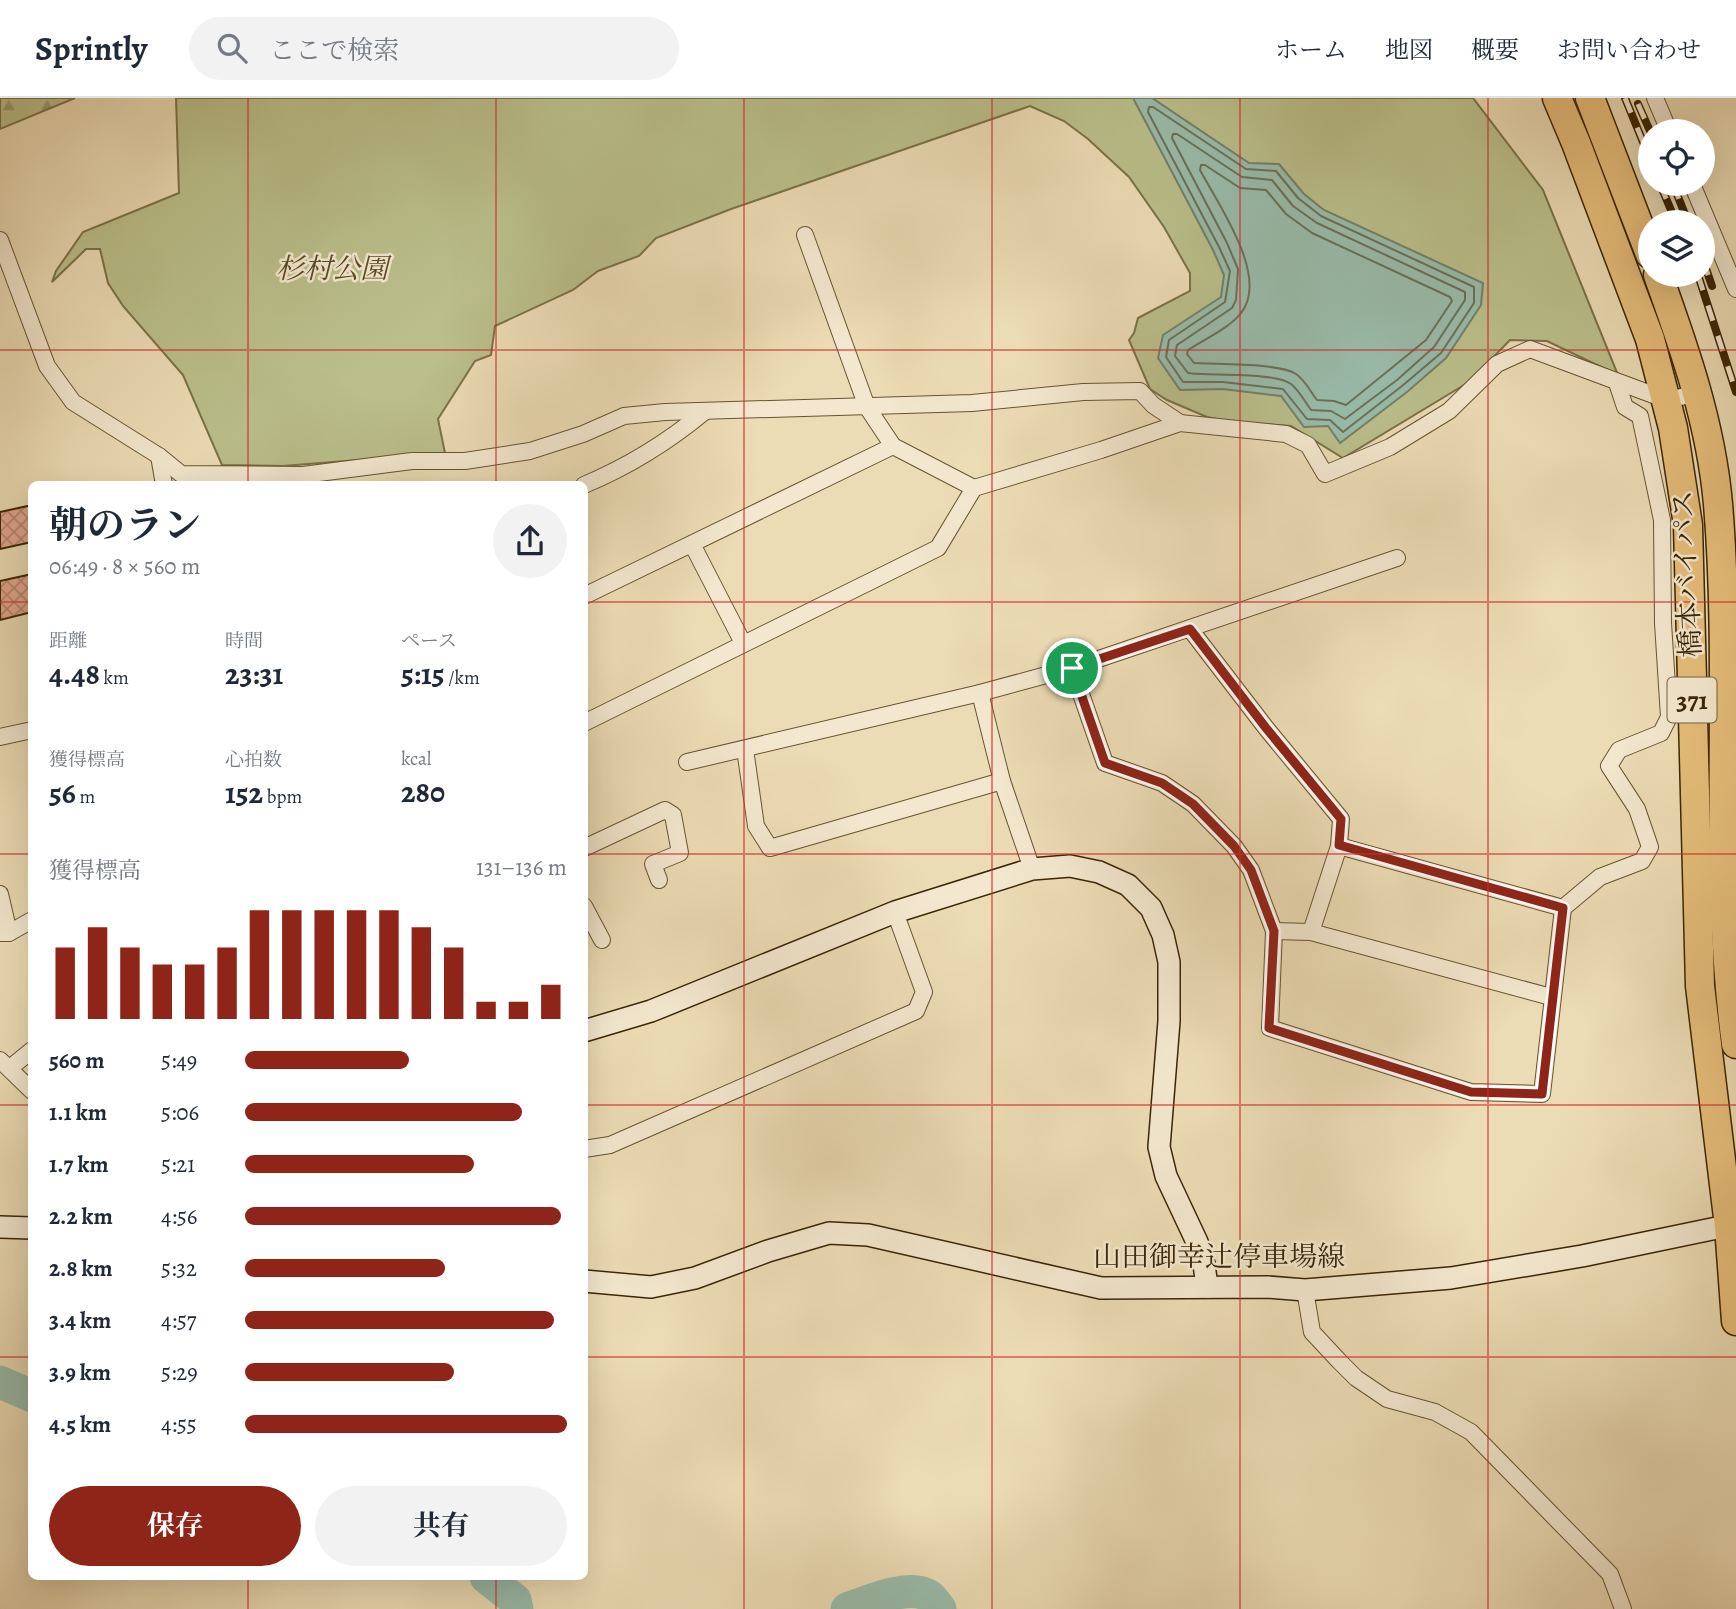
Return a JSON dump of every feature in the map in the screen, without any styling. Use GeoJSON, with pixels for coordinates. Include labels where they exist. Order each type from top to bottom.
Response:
{"type":"FeatureCollection","features":[{"type":"Feature","properties":{"kind":"highway","name":"橋本バイパス"},"geometry":{"type":"LineString","coordinates":[[1557,98],[1650,339],[1673,428],[1688,525],[1700,986],[1733,1225],[1736,1321]]}},
{"type":"Feature","properties":{"kind":"highway"},"geometry":{"type":"LineString","coordinates":[[1590,98],[1638,223]]}},
{"type":"Feature","properties":{"kind":"highway","name":"橋本バイパス"},"geometry":{"type":"LineString","coordinates":[[1662,287],[1699,393],[1718,503],[1730,777],[1722,833],[1729,991],[1736,1044]]}},
{"type":"Feature","properties":{"kind":"main road"},"geometry":{"type":"LineString","coordinates":[[588,1030],[651,1011],[895,912],[1032,869],[1070,866],[1099,872],[1128,885],[1151,908],[1163,934],[1169,962],[1169,1021],[1159,1147],[1166,1176],[1197,1242],[1207,1287]]}},
{"type":"Feature","properties":{"kind":"main road","name":"山田御幸辻停車場線"},"geometry":{"type":"LineString","coordinates":[[588,1281],[651,1287],[695,1278],[768,1251],[829,1233],[879,1238],[1101,1288],[1305,1290],[1451,1278],[1582,1256],[1733,1225]]}},
{"type":"Feature","properties":{"kind":"main road"},"geometry":{"type":"LineString","coordinates":[[0,1227],[28,1228]]}},
{"type":"Feature","properties":{"kind":"street"},"geometry":{"type":"LineString","coordinates":[[1655,98],[1665,119]]}},
{"type":"Feature","properties":{"kind":"street"},"geometry":{"type":"LineString","coordinates":[[1697,196],[1736,289]]}},
{"type":"Feature","properties":{"kind":"street"},"geometry":{"type":"LineString","coordinates":[[804,235],[867,407],[894,446],[974,488]]}},
{"type":"Feature","properties":{"kind":"street"},"geometry":{"type":"LineString","coordinates":[[0,240],[47,366],[73,401],[159,456],[181,474],[303,474],[412,461],[465,461],[530,451],[583,434],[624,416],[972,403],[1083,392],[1140,391],[1153,405],[1180,423]]}},
{"type":"Feature","properties":{"kind":"street"},"geometry":{"type":"LineString","coordinates":[[588,721],[938,548],[974,488],[1180,423],[1286,434],[1308,445],[1325,474],[1390,447],[1449,411],[1497,364],[1530,349],[1667,400],[1699,393]]}},
{"type":"Feature","properties":{"kind":"street"},"geometry":{"type":"LineString","coordinates":[[1072,668],[1105,763],[1162,783],[1193,804],[1234,846],[1251,870],[1274,931],[1269,1028],[1471,1092],[1542,1094],[1563,908],[1600,877],[1642,860],[1650,847],[1637,809],[1609,766],[1619,750],[1661,733],[1669,717],[1663,623],[1662,520],[1640,416],[1625,407],[1617,383]]}},
{"type":"Feature","properties":{"kind":"street"},"geometry":{"type":"LineString","coordinates":[[588,483],[605,477],[684,429],[704,412]]}},
{"type":"Feature","properties":{"kind":"street"},"geometry":{"type":"LineString","coordinates":[[588,594],[894,446]]}},
{"type":"Feature","properties":{"kind":"street"},"geometry":{"type":"LineString","coordinates":[[159,456],[163,481]]}},
{"type":"Feature","properties":{"kind":"street"},"geometry":{"type":"LineString","coordinates":[[692,544],[743,643]]}},
{"type":"Feature","properties":{"kind":"street"},"geometry":{"type":"LineString","coordinates":[[687,762],[980,693],[1072,668],[1396,558]]}},
{"type":"Feature","properties":{"kind":"street"},"geometry":{"type":"LineString","coordinates":[[1190,629],[1341,819],[1339,845],[1311,932]]}},
{"type":"Feature","properties":{"kind":"street"},"geometry":{"type":"LineString","coordinates":[[980,693],[1002,781],[1032,869]]}},
{"type":"Feature","properties":{"kind":"street"},"geometry":{"type":"LineString","coordinates":[[0,737],[28,731]]}},
{"type":"Feature","properties":{"kind":"street"},"geometry":{"type":"LineString","coordinates":[[1693,738],[1730,777]]}},
{"type":"Feature","properties":{"kind":"street"},"geometry":{"type":"LineString","coordinates":[[745,749],[756,826],[770,848],[1002,781]]}},
{"type":"Feature","properties":{"kind":"street"},"geometry":{"type":"LineString","coordinates":[[1696,772],[1730,777]]}},
{"type":"Feature","properties":{"kind":"street"},"geometry":{"type":"LineString","coordinates":[[588,846],[665,810],[673,815],[680,853],[653,864],[659,880]]}},
{"type":"Feature","properties":{"kind":"street"},"geometry":{"type":"LineString","coordinates":[[1339,845],[1563,908]]}},
{"type":"Feature","properties":{"kind":"street"},"geometry":{"type":"LineString","coordinates":[[0,894],[5,933],[28,922]]}},
{"type":"Feature","properties":{"kind":"street"},"geometry":{"type":"LineString","coordinates":[[588,1148],[610,1145],[916,1011],[924,992],[895,912]]}},
{"type":"Feature","properties":{"kind":"street"},"geometry":{"type":"LineString","coordinates":[[588,914],[602,940]]}},
{"type":"Feature","properties":{"kind":"street"},"geometry":{"type":"LineString","coordinates":[[1274,931],[1311,932],[1551,997]]}},
{"type":"Feature","properties":{"kind":"street"},"geometry":{"type":"LineString","coordinates":[[28,1052],[5,1064],[28,1087]]}},
{"type":"Feature","properties":{"kind":"street"},"geometry":{"type":"LineString","coordinates":[[1305,1290],[1312,1332],[1339,1362],[1356,1378],[1387,1399],[1436,1412],[1471,1432],[1610,1574],[1622,1606]]}},
{"type":"Feature","properties":{"kind":"green space"},"geometry":{"type":"Polygon","coordinates":[[[0,98],[75,98],[0,129],[0,98]]]}},
{"type":"Feature","properties":{"kind":"green space","name":"杉村公園"},"geometry":{"type":"Polygon","coordinates":[[[176,98],[1473,98],[1543,190],[1618,375],[1547,341],[1510,340],[1469,382],[1343,458],[1291,426],[1233,422],[1207,417],[1167,400],[1150,389],[1129,340],[1138,318],[1190,291],[1190,273],[1164,227],[1129,177],[1064,121],[1030,106],[731,209],[656,238],[639,256],[598,271],[573,290],[495,326],[491,355],[475,361],[438,419],[445,453],[283,466],[222,465],[183,375],[123,306],[108,283],[100,249],[86,249],[52,282],[56,271],[83,232],[179,193],[176,98]]]}},
{"type":"Feature","properties":{"kind":"water"},"geometry":{"type":"Polygon","coordinates":[[[1133,98],[1152,98],[1249,163],[1279,164],[1304,194],[1324,210],[1483,283],[1481,305],[1446,358],[1407,392],[1340,443],[1328,426],[1304,427],[1281,396],[1223,389],[1180,390],[1158,358],[1163,335],[1221,297],[1224,275],[1133,98]]]}},
{"type":"Feature","properties":{"kind":"building"},"geometry":{"type":"Polygon","coordinates":[[[28,506],[28,543],[0,549],[0,512],[28,506]]]}},
{"type":"Feature","properties":{"kind":"building"},"geometry":{"type":"Polygon","coordinates":[[[28,575],[28,613],[0,620],[0,581],[28,575]]]}},
{"type":"Feature","properties":{"kind":"waterway"},"geometry":{"type":"LineString","coordinates":[[0,1382],[28,1394]]}},
{"type":"Feature","properties":{"kind":"waterway"},"geometry":{"type":"LineString","coordinates":[[490,1580],[515,1600],[517,1609]]}},
{"type":"Feature","properties":{"kind":"waterway"},"geometry":{"type":"LineString","coordinates":[[847,1609],[876,1598],[910,1592],[929,1596],[940,1609]]}},
{"type":"Feature","properties":{"kind":"railway"},"geometry":{"type":"LineString","coordinates":[[1625,98],[1638,130]]}},
{"type":"Feature","properties":{"kind":"railway"},"geometry":{"type":"LineString","coordinates":[[1638,104],[1645,119]]}},
{"type":"Feature","properties":{"kind":"railway"},"geometry":{"type":"LineString","coordinates":[[1665,196],[1671,210]]}},
{"type":"Feature","properties":{"kind":"railway"},"geometry":{"type":"LineString","coordinates":[[1678,196],[1683,210]]}},
{"type":"Feature","properties":{"kind":"railway"},"geometry":{"type":"LineString","coordinates":[[1702,287],[1736,392]]}},
{"type":"Feature","properties":{"kind":"route"},"geometry":{"type":"LineString","coordinates":[[1190,629],[1341,819],[1339,845],[1563,908],[1542,1094],[1471,1092],[1269,1028],[1274,931],[1251,870],[1234,846],[1193,804],[1162,783],[1105,763],[1072,668],[1190,629]]}}]}
